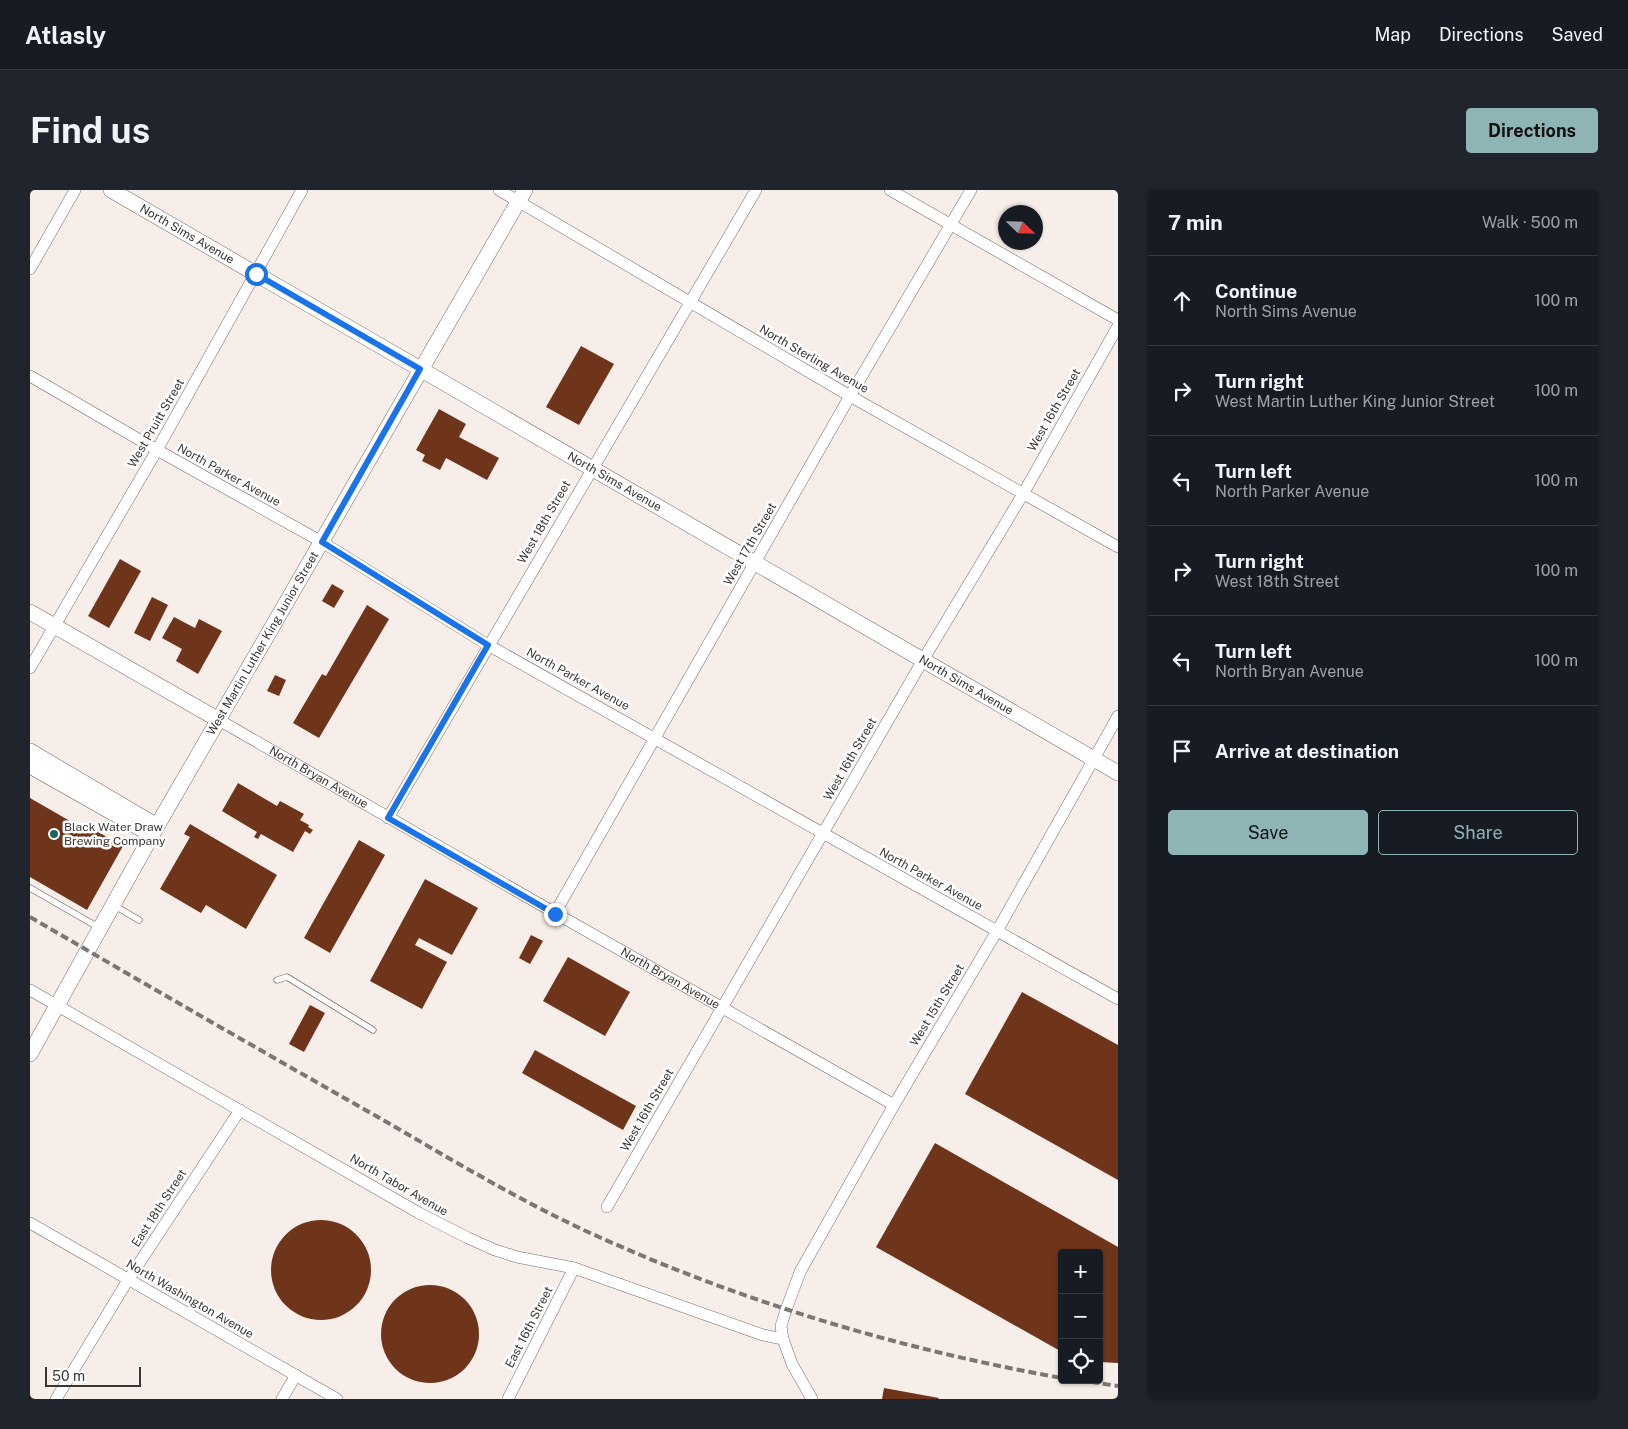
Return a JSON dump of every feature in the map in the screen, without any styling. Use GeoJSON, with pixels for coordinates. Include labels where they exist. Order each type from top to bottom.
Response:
{"type":"FeatureCollection","features":[{"type":"Feature","properties":{"kind":"street"},"geometry":{"type":"LineString","coordinates":[[30,269],[75,190]]}},
{"type":"Feature","properties":{"kind":"street","name":"North Sims Avenue"},"geometry":{"type":"LineString","coordinates":[[111,190],[1118,773]]}},
{"type":"Feature","properties":{"kind":"street","name":"West Pruitt Street"},"geometry":{"type":"LineString","coordinates":[[30,668],[156,450],[302,190]]}},
{"type":"Feature","properties":{"kind":"street","name":"North Sterling Avenue"},"geometry":{"type":"LineString","coordinates":[[499,190],[522,196],[690,302],[850,396],[1118,547]]}},
{"type":"Feature","properties":{"kind":"street","name":"West 18th Street"},"geometry":{"type":"LineString","coordinates":[[388,818],[756,190]]}},
{"type":"Feature","properties":{"kind":"street"},"geometry":{"type":"LineString","coordinates":[[890,190],[1118,320]]}},
{"type":"Feature","properties":{"kind":"street","name":"West 17th Street"},"geometry":{"type":"LineString","coordinates":[[555,914],[850,396],[971,190]]}},
{"type":"Feature","properties":{"kind":"street","name":"West Martin Luther King Junior Street"},"geometry":{"type":"LineString","coordinates":[[30,1054],[113,904],[420,369],[522,196]]}},
{"type":"Feature","properties":{"kind":"street","name":"West 16th Street"},"geometry":{"type":"LineString","coordinates":[[607,1207],[923,660],[1023,494],[1118,326]]}},
{"type":"Feature","properties":{"kind":"street","name":"North Parker Avenue"},"geometry":{"type":"LineString","coordinates":[[30,376],[156,450],[322,542],[488,645],[1118,999]]}},
{"type":"Feature","properties":{"kind":"street","name":"North Bryan Avenue"},"geometry":{"type":"LineString","coordinates":[[30,612],[555,914],[894,1105]]}},
{"type":"Feature","properties":{"kind":"street","name":"West 15th Street"},"geometry":{"type":"LineString","coordinates":[[783,1339],[781,1326],[800,1272],[1118,716]]}},
{"type":"Feature","properties":{"kind":"street"},"geometry":{"type":"LineString","coordinates":[[30,751],[155,831]]}},
{"type":"Feature","properties":{"kind":"street"},"geometry":{"type":"LineString","coordinates":[[30,766],[155,831]]}},
{"type":"Feature","properties":{"kind":"street","name":"North Tabor Avenue"},"geometry":{"type":"LineString","coordinates":[[30,990],[419,1212],[468,1238],[517,1257],[574,1268],[763,1335],[783,1339]]}},
{"type":"Feature","properties":{"kind":"street","name":"East 18th Street"},"geometry":{"type":"LineString","coordinates":[[56,1399],[128,1280],[240,1110]]}},
{"type":"Feature","properties":{"kind":"street","name":"North Washington Avenue"},"geometry":{"type":"LineString","coordinates":[[30,1222],[337,1399]]}},
{"type":"Feature","properties":{"kind":"street","name":"East 16th Street"},"geometry":{"type":"LineString","coordinates":[[508,1399],[574,1268]]}},
{"type":"Feature","properties":{"kind":"street"},"geometry":{"type":"LineString","coordinates":[[783,1339],[792,1364],[812,1399]]}},
{"type":"Feature","properties":{"kind":"street"},"geometry":{"type":"LineString","coordinates":[[282,1399],[296,1375]]}},
{"type":"Feature","properties":{"kind":"lane"},"geometry":{"type":"LineString","coordinates":[[30,888],[100,928]]}},
{"type":"Feature","properties":{"kind":"lane"},"geometry":{"type":"LineString","coordinates":[[113,904],[139,920]]}},
{"type":"Feature","properties":{"kind":"lane"},"geometry":{"type":"LineString","coordinates":[[277,980],[287,977],[374,1030]]}},
{"type":"Feature","properties":{"kind":"building"},"geometry":{"type":"Polygon","coordinates":[[[581,346],[614,364],[579,425],[546,407],[581,346]]]}},
{"type":"Feature","properties":{"kind":"building"},"geometry":{"type":"Polygon","coordinates":[[[439,409],[466,424],[459,437],[499,458],[487,480],[446,458],[440,470],[422,461],[425,455],[416,450],[439,409]]]}},
{"type":"Feature","properties":{"kind":"building"},"geometry":{"type":"Polygon","coordinates":[[[120,559],[141,571],[109,628],[88,616],[120,559]]]}},
{"type":"Feature","properties":{"kind":"building"},"geometry":{"type":"Polygon","coordinates":[[[332,584],[344,591],[334,608],[322,601],[332,584]]]}},
{"type":"Feature","properties":{"kind":"building"},"geometry":{"type":"Polygon","coordinates":[[[152,597],[168,605],[150,641],[134,633],[152,597]]]}},
{"type":"Feature","properties":{"kind":"building"},"geometry":{"type":"Polygon","coordinates":[[[367,605],[389,619],[319,738],[293,723],[322,674],[326,676],[367,605]]]}},
{"type":"Feature","properties":{"kind":"building"},"geometry":{"type":"Polygon","coordinates":[[[174,617],[195,628],[199,619],[222,631],[198,674],[176,661],[182,649],[162,638],[174,617]]]}},
{"type":"Feature","properties":{"kind":"building"},"geometry":{"type":"Polygon","coordinates":[[[275,675],[286,680],[279,696],[267,691],[275,675]]]}},
{"type":"Feature","properties":{"kind":"building"},"geometry":{"type":"Polygon","coordinates":[[[238,783],[277,806],[280,801],[304,814],[300,820],[309,825],[308,827],[313,830],[310,834],[305,831],[293,852],[261,834],[258,839],[254,837],[257,832],[222,811],[238,783]]]}},
{"type":"Feature","properties":{"kind":"building"},"geometry":{"type":"Polygon","coordinates":[[[30,798],[82,828],[84,824],[123,846],[87,910],[30,877],[30,798]]]}},
{"type":"Feature","properties":{"kind":"building"},"geometry":{"type":"Polygon","coordinates":[[[190,824],[277,875],[246,929],[206,905],[201,913],[160,889],[190,837],[184,834],[190,824]]]}},
{"type":"Feature","properties":{"kind":"building"},"geometry":{"type":"Polygon","coordinates":[[[359,840],[385,855],[330,953],[304,938],[359,840]]]}},
{"type":"Feature","properties":{"kind":"building"},"geometry":{"type":"Polygon","coordinates":[[[425,879],[478,908],[452,955],[419,938],[415,945],[447,962],[422,1009],[370,981],[425,879]]]}},
{"type":"Feature","properties":{"kind":"building"},"geometry":{"type":"Polygon","coordinates":[[[531,935],[543,941],[530,964],[519,958],[531,935]]]}},
{"type":"Feature","properties":{"kind":"building"},"geometry":{"type":"Polygon","coordinates":[[[568,957],[630,992],[605,1036],[543,1001],[568,957]]]}},
{"type":"Feature","properties":{"kind":"building"},"geometry":{"type":"Polygon","coordinates":[[[1022,992],[1118,1045],[1118,1180],[965,1094],[1022,992]]]}},
{"type":"Feature","properties":{"kind":"building"},"geometry":{"type":"Polygon","coordinates":[[[310,1005],[325,1013],[304,1052],[289,1044],[310,1005]]]}},
{"type":"Feature","properties":{"kind":"building"},"geometry":{"type":"Polygon","coordinates":[[[535,1050],[636,1106],[623,1130],[522,1073],[535,1050]]]}},
{"type":"Feature","properties":{"kind":"building"},"geometry":{"type":"Polygon","coordinates":[[[935,1143],[1118,1247],[1118,1363],[1103,1362],[1103,1249],[1058,1249],[1058,1350],[876,1247],[935,1143]]]}},
{"type":"Feature","properties":{"kind":"building"},"geometry":{"type":"Polygon","coordinates":[[[321,1220],[340,1224],[356,1235],[367,1251],[371,1270],[367,1289],[356,1305],[340,1316],[321,1320],[302,1316],[286,1305],[275,1289],[271,1270],[275,1251],[286,1235],[302,1224],[321,1220]]]}},
{"type":"Feature","properties":{"kind":"building"},"geometry":{"type":"Polygon","coordinates":[[[430,1285],[449,1289],[465,1299],[475,1315],[479,1334],[475,1353],[465,1369],[449,1379],[430,1383],[411,1379],[395,1369],[385,1353],[381,1334],[385,1315],[395,1299],[411,1289],[430,1285]]]}},
{"type":"Feature","properties":{"kind":"building"},"geometry":{"type":"Polygon","coordinates":[[[884,1388],[939,1398],[882,1399],[884,1388]]]}},
{"type":"Feature","properties":{"kind":"railway"},"geometry":{"type":"LineString","coordinates":[[30,917],[474,1172],[588,1232],[703,1280],[820,1320],[940,1353],[1058,1377]]}},
{"type":"Feature","properties":{"kind":"railway"},"geometry":{"type":"LineString","coordinates":[[1103,1384],[1118,1386]]}},
{"type":"Feature","properties":{"kind":"place","name":"Black Water Draw Brewing Company"},"geometry":{"type":"Point","coordinates":[54,834]}},
{"type":"Feature","properties":{"kind":"route"},"geometry":{"type":"LineString","coordinates":[[256,274],[420,369],[322,542],[488,645],[388,818],[555,914]]}}]}
